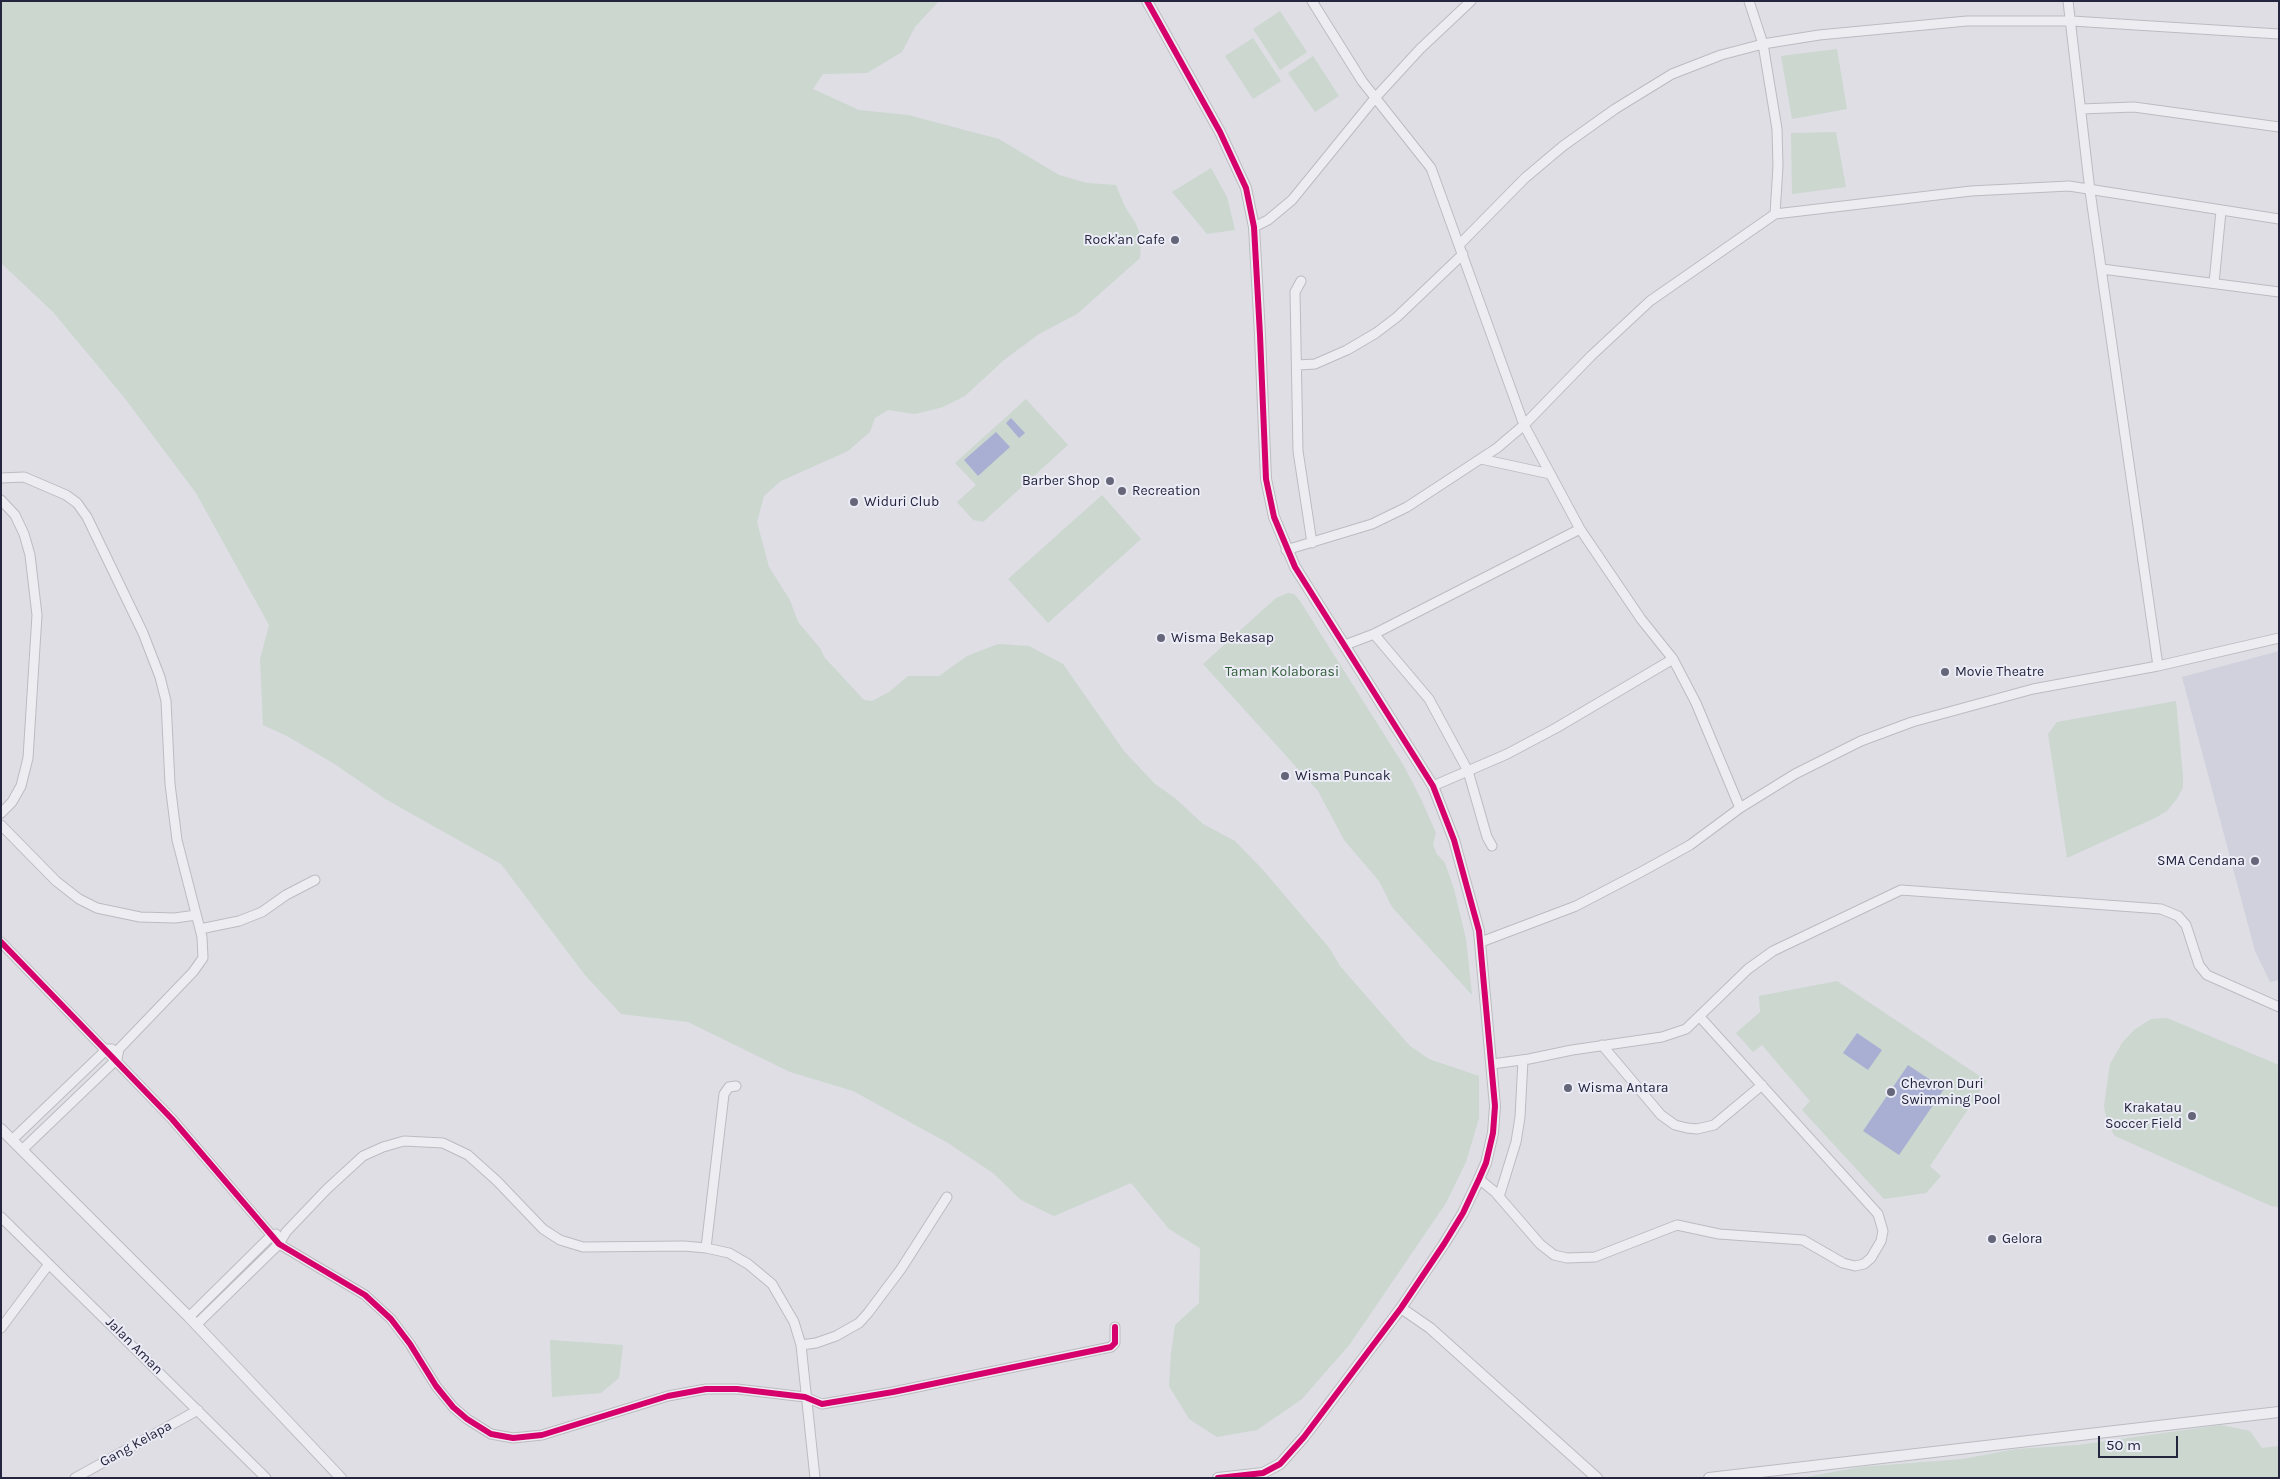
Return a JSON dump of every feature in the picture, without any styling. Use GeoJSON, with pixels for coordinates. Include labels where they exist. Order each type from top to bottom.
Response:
{"type":"FeatureCollection","features":[{"type":"Feature","properties":{"kind":"street"},"geometry":{"type":"LineString","coordinates":[[1147,1],[1236,164],[1246,188],[1254,227],[1266,479],[1274,517],[1286,550],[1294,566],[1433,786],[1454,840],[1481,942],[1495,1106],[1493,1133],[1486,1163],[1479,1179],[1463,1213],[1401,1308],[1304,1437],[1280,1464],[1263,1473],[1218,1478]]}},
{"type":"Feature","properties":{"kind":"street"},"geometry":{"type":"LineString","coordinates":[[1312,1],[1376,98],[1431,168],[1464,254],[1524,425],[1580,529],[1641,618],[1673,659],[1696,703],[1740,808]]}},
{"type":"Feature","properties":{"kind":"street"},"geometry":{"type":"LineString","coordinates":[[1254,227],[1268,220],[1292,200],[1376,98],[1420,49],[1471,1]]}},
{"type":"Feature","properties":{"kind":"street"},"geometry":{"type":"LineString","coordinates":[[1749,1],[1763,44],[1777,129],[1778,166],[1775,214]]}},
{"type":"Feature","properties":{"kind":"street"},"geometry":{"type":"LineString","coordinates":[[2068,1],[2072,21],[2090,191],[2158,666]]}},
{"type":"Feature","properties":{"kind":"street"},"geometry":{"type":"LineString","coordinates":[[1460,244],[1525,178],[1563,146],[1615,110],[1672,74],[1721,55],[1763,44],[1819,35],[1948,22],[2072,21],[2279,34]]}},
{"type":"Feature","properties":{"kind":"street"},"geometry":{"type":"LineString","coordinates":[[2081,109],[2134,108],[2279,127]]}},
{"type":"Feature","properties":{"kind":"street"},"geometry":{"type":"LineString","coordinates":[[1286,550],[1372,524],[1407,507],[1481,459],[1510,439],[1592,356],[1650,302],[1775,214],[1970,191],[2069,186],[2090,191],[2279,219]]}},
{"type":"Feature","properties":{"kind":"street"},"geometry":{"type":"LineString","coordinates":[[2214,283],[2221,211]]}},
{"type":"Feature","properties":{"kind":"street"},"geometry":{"type":"LineString","coordinates":[[1298,365],[1315,364],[1347,350],[1376,333],[1464,254]]}},
{"type":"Feature","properties":{"kind":"street"},"geometry":{"type":"LineString","coordinates":[[2102,269],[2279,292]]}},
{"type":"Feature","properties":{"kind":"street"},"geometry":{"type":"LineString","coordinates":[[1301,281],[1295,292],[1294,338],[1298,365],[1298,451],[1312,543]]}},
{"type":"Feature","properties":{"kind":"street"},"geometry":{"type":"LineString","coordinates":[[1481,459],[1550,474]]}},
{"type":"Feature","properties":{"kind":"street"},"geometry":{"type":"LineString","coordinates":[[1,478],[24,477],[66,495],[77,503],[87,517],[143,633],[160,677],[166,701],[170,784],[177,840],[200,929],[203,958],[119,1049],[117,1059],[22,1150]]}},
{"type":"Feature","properties":{"kind":"street"},"geometry":{"type":"LineString","coordinates":[[1,500],[15,515],[24,534],[30,555],[37,616],[28,758],[21,786],[12,802],[1,812]]}},
{"type":"Feature","properties":{"kind":"street"},"geometry":{"type":"LineString","coordinates":[[1345,645],[1374,634],[1580,529]]}},
{"type":"Feature","properties":{"kind":"street"},"geometry":{"type":"LineString","coordinates":[[1374,634],[1429,699],[1468,770],[1484,830],[1492,846]]}},
{"type":"Feature","properties":{"kind":"street"},"geometry":{"type":"LineString","coordinates":[[1481,942],[1576,906],[1641,872],[1690,845],[1740,808],[1803,770],[1861,741],[1912,722],[2033,689],[2158,666],[2279,638]]}},
{"type":"Feature","properties":{"kind":"street"},"geometry":{"type":"LineString","coordinates":[[1433,786],[1556,728],[1673,659]]}},
{"type":"Feature","properties":{"kind":"street"},"geometry":{"type":"LineString","coordinates":[[1,826],[56,882],[79,899],[97,908],[140,917],[175,918],[196,915]]}},
{"type":"Feature","properties":{"kind":"street"},"geometry":{"type":"LineString","coordinates":[[200,929],[239,921],[262,912],[286,895],[315,880]]}},
{"type":"Feature","properties":{"kind":"street"},"geometry":{"type":"LineString","coordinates":[[1492,1064],[1602,1045],[1662,1038],[1686,1029],[1748,969],[1773,951],[1901,890],[2161,909],[2178,916],[2186,926],[2199,965],[2207,975],[2279,1007]]}},
{"type":"Feature","properties":{"kind":"street"},"geometry":{"type":"LineString","coordinates":[[1,942],[117,1059],[205,1156],[279,1244],[365,1295],[391,1319],[410,1344],[436,1386],[453,1407],[490,1434],[513,1438],[542,1435],[668,1396],[706,1389],[737,1389],[805,1397],[822,1404],[893,1392],[1111,1347],[1115,1343],[1115,1327]]}},
{"type":"Feature","properties":{"kind":"street"},"geometry":{"type":"LineString","coordinates":[[1479,1179],[1499,1197],[1540,1244],[1554,1255],[1567,1258],[1595,1257],[1677,1226],[1719,1234],[1803,1240],[1843,1263],[1855,1266],[1864,1264],[1871,1258],[1881,1241],[1883,1231],[1878,1214],[1700,1017]]}},
{"type":"Feature","properties":{"kind":"street"},"geometry":{"type":"LineString","coordinates":[[1602,1045],[1661,1115],[1675,1125],[1687,1128],[1697,1129],[1714,1125],[1762,1084]]}},
{"type":"Feature","properties":{"kind":"street"},"geometry":{"type":"LineString","coordinates":[[12,1140],[107,1050],[119,1049]]}},
{"type":"Feature","properties":{"kind":"street"},"geometry":{"type":"LineString","coordinates":[[1499,1197],[1516,1142],[1520,1117],[1523,1060]]}},
{"type":"Feature","properties":{"kind":"street"},"geometry":{"type":"LineString","coordinates":[[706,1248],[724,1094],[729,1087],[736,1086]]}},
{"type":"Feature","properties":{"kind":"street"},"geometry":{"type":"LineString","coordinates":[[1,1129],[193,1321],[341,1478]]}},
{"type":"Feature","properties":{"kind":"street"},"geometry":{"type":"LineString","coordinates":[[193,1321],[279,1244],[286,1232],[363,1156],[383,1147],[404,1142],[443,1143],[468,1154],[543,1229],[560,1240],[583,1247],[684,1246],[706,1248],[729,1253],[748,1264],[772,1284],[794,1322],[801,1345],[815,1478]]}},
{"type":"Feature","properties":{"kind":"street"},"geometry":{"type":"LineString","coordinates":[[801,1345],[816,1343],[836,1336],[858,1323],[868,1314],[901,1269],[947,1197]]}},
{"type":"Feature","properties":{"kind":"street","name":"Jalan Aman"},"geometry":{"type":"LineString","coordinates":[[1,1217],[266,1478]]}},
{"type":"Feature","properties":{"kind":"street"},"geometry":{"type":"LineString","coordinates":[[193,1321],[272,1236],[286,1232]]}},
{"type":"Feature","properties":{"kind":"street"},"geometry":{"type":"LineString","coordinates":[[1,1328],[49,1264]]}},
{"type":"Feature","properties":{"kind":"street"},"geometry":{"type":"LineString","coordinates":[[1401,1308],[1430,1328],[1597,1478]]}},
{"type":"Feature","properties":{"kind":"street","name":"Gang Kelapa"},"geometry":{"type":"LineString","coordinates":[[75,1478],[198,1410]]}},
{"type":"Feature","properties":{"kind":"street"},"geometry":{"type":"LineString","coordinates":[[1709,1478],[2279,1412]]}},
{"type":"Feature","properties":{"kind":"shaded area","name":"SMA Cendana"},"geometry":{"type":"Polygon","coordinates":[[[2279,651],[2279,980],[2270,982],[2255,951],[2182,677],[2279,651]]]}},
{"type":"Feature","properties":{"kind":"green space"},"geometry":{"type":"Polygon","coordinates":[[[1,1],[939,1],[915,27],[902,52],[867,73],[823,74],[813,89],[859,110],[908,115],[999,139],[1059,175],[1087,183],[1116,185],[1141,238],[1140,258],[1077,314],[1039,334],[1004,360],[965,396],[943,407],[915,414],[888,410],[875,418],[870,432],[848,451],[781,481],[764,496],[757,522],[769,567],[790,600],[798,622],[820,648],[825,658],[864,700],[872,701],[889,692],[908,676],[939,676],[967,656],[998,644],[1029,646],[1063,664],[1124,751],[1155,784],[1175,798],[1203,824],[1235,841],[1264,871],[1330,949],[1340,966],[1410,1046],[1429,1059],[1479,1076],[1479,1118],[1466,1162],[1446,1203],[1350,1344],[1302,1399],[1257,1430],[1217,1437],[1189,1419],[1169,1386],[1171,1353],[1175,1325],[1199,1303],[1200,1248],[1169,1229],[1131,1183],[1054,1216],[1021,1200],[993,1173],[948,1143],[853,1091],[790,1072],[688,1022],[621,1014],[585,975],[501,864],[387,800],[333,763],[287,736],[263,725],[260,659],[269,625],[196,493],[123,396],[53,312],[1,263],[1,1]]]}},
{"type":"Feature","properties":{"kind":"green space"},"geometry":{"type":"Polygon","coordinates":[[[1280,11],[1307,52],[1280,70],[1253,29],[1280,11]]]}},
{"type":"Feature","properties":{"kind":"green space"},"geometry":{"type":"Polygon","coordinates":[[[1253,38],[1281,81],[1253,99],[1225,56],[1253,38]]]}},
{"type":"Feature","properties":{"kind":"green space"},"geometry":{"type":"Polygon","coordinates":[[[1837,49],[1847,109],[1792,119],[1781,56],[1837,49]]]}},
{"type":"Feature","properties":{"kind":"green space"},"geometry":{"type":"Polygon","coordinates":[[[1313,56],[1339,96],[1315,112],[1288,73],[1313,56]]]}},
{"type":"Feature","properties":{"kind":"green space"},"geometry":{"type":"Polygon","coordinates":[[[1836,132],[1846,187],[1792,194],[1791,133],[1836,132]]]}},
{"type":"Feature","properties":{"kind":"green space"},"geometry":{"type":"Polygon","coordinates":[[[1211,168],[1227,197],[1235,230],[1207,234],[1172,192],[1211,168]]]}},
{"type":"Feature","properties":{"kind":"green space"},"geometry":{"type":"Polygon","coordinates":[[[1026,399],[1068,445],[983,522],[973,520],[957,502],[976,485],[955,463],[1026,399]]]}},
{"type":"Feature","properties":{"kind":"green space"},"geometry":{"type":"Polygon","coordinates":[[[1102,495],[1141,539],[1048,623],[1008,579],[1102,495]]]}},
{"type":"Feature","properties":{"kind":"green space","name":"Taman Kolaborasi"},"geometry":{"type":"Polygon","coordinates":[[[1288,593],[1294,594],[1300,601],[1404,766],[1421,799],[1436,833],[1433,844],[1436,853],[1445,863],[1454,889],[1466,939],[1472,995],[1392,907],[1379,881],[1344,840],[1318,791],[1203,664],[1276,598],[1288,593]]]}},
{"type":"Feature","properties":{"kind":"green space"},"geometry":{"type":"Polygon","coordinates":[[[2176,701],[2183,788],[2176,800],[2167,811],[2155,818],[2067,858],[2048,734],[2057,722],[2176,701]]]}},
{"type":"Feature","properties":{"kind":"green space","name":"Chevron Duri Swimming Pool"},"geometry":{"type":"Polygon","coordinates":[[[1837,981],[1987,1081],[1930,1166],[1941,1176],[1926,1193],[1884,1199],[1802,1110],[1810,1101],[1762,1045],[1753,1052],[1736,1033],[1760,1012],[1759,996],[1837,981]]]}},
{"type":"Feature","properties":{"kind":"green space","name":"Krakatau Soccer Field"},"geometry":{"type":"Polygon","coordinates":[[[2167,1018],[2279,1065],[2279,1207],[2271,1206],[2115,1136],[2108,1125],[2104,1106],[2110,1064],[2122,1043],[2134,1030],[2151,1019],[2167,1018]]]}},
{"type":"Feature","properties":{"kind":"green space"},"geometry":{"type":"Polygon","coordinates":[[[550,1340],[623,1345],[619,1378],[601,1393],[552,1397],[550,1340]]]}},
{"type":"Feature","properties":{"kind":"green space"},"geometry":{"type":"Polygon","coordinates":[[[2221,1425],[2250,1431],[2262,1448],[2279,1446],[2279,1478],[1801,1478],[1860,1467],[1963,1459],[2016,1449],[2078,1445],[2221,1425]]]}},
{"type":"Feature","properties":{"kind":"water"},"geometry":{"type":"Polygon","coordinates":[[[1011,418],[1025,433],[1019,438],[1006,423],[1011,418]]]}},
{"type":"Feature","properties":{"kind":"water"},"geometry":{"type":"Polygon","coordinates":[[[996,432],[1010,447],[978,476],[964,460],[996,432]]]}},
{"type":"Feature","properties":{"kind":"water"},"geometry":{"type":"Polygon","coordinates":[[[1857,1033],[1882,1050],[1868,1070],[1843,1053],[1857,1033]]]}},
{"type":"Feature","properties":{"kind":"water"},"geometry":{"type":"Polygon","coordinates":[[[1908,1065],[1944,1089],[1899,1155],[1863,1131],[1908,1065]]]}},
{"type":"Feature","properties":{"kind":"cycle path"},"geometry":{"type":"LineString","coordinates":[[1147,1],[1220,132],[1246,188],[1254,227],[1266,479],[1274,517],[1295,567],[1433,786],[1454,840],[1479,931],[1495,1106],[1493,1133],[1486,1163],[1479,1179],[1463,1213],[1401,1308],[1304,1437],[1280,1464],[1263,1473],[1218,1478]]}},
{"type":"Feature","properties":{"kind":"cycle path"},"geometry":{"type":"LineString","coordinates":[[1,942],[172,1119],[279,1244],[365,1295],[391,1319],[410,1344],[436,1386],[453,1407],[467,1419],[491,1434],[513,1438],[542,1435],[668,1396],[706,1389],[737,1389],[805,1397],[822,1404],[893,1392],[1111,1347],[1115,1343],[1115,1327]]}},
{"type":"Feature","properties":{"kind":"place","name":"Rock'an Cafe"},"geometry":{"type":"Point","coordinates":[1175,240]}},
{"type":"Feature","properties":{"kind":"place","name":"Barber Shop"},"geometry":{"type":"Point","coordinates":[1110,481]}},
{"type":"Feature","properties":{"kind":"place","name":"Recreation"},"geometry":{"type":"Point","coordinates":[1122,491]}},
{"type":"Feature","properties":{"kind":"place","name":"Widuri Club"},"geometry":{"type":"Point","coordinates":[854,502]}},
{"type":"Feature","properties":{"kind":"place","name":"Wisma Bekasap"},"geometry":{"type":"Point","coordinates":[1161,638]}},
{"type":"Feature","properties":{"kind":"place","name":"Movie Theatre"},"geometry":{"type":"Point","coordinates":[1945,672]}},
{"type":"Feature","properties":{"kind":"place","name":"Wisma Puncak"},"geometry":{"type":"Point","coordinates":[1285,776]}},
{"type":"Feature","properties":{"kind":"place","name":"SMA Cendana"},"geometry":{"type":"Point","coordinates":[2255,861]}},
{"type":"Feature","properties":{"kind":"place","name":"Wisma Antara"},"geometry":{"type":"Point","coordinates":[1568,1088]}},
{"type":"Feature","properties":{"kind":"place","name":"Chevron Duri Swimming Pool"},"geometry":{"type":"Point","coordinates":[1891,1092]}},
{"type":"Feature","properties":{"kind":"place","name":"Krakatau Soccer Field"},"geometry":{"type":"Point","coordinates":[2192,1116]}},
{"type":"Feature","properties":{"kind":"place","name":"Gelora"},"geometry":{"type":"Point","coordinates":[1992,1239]}}]}
